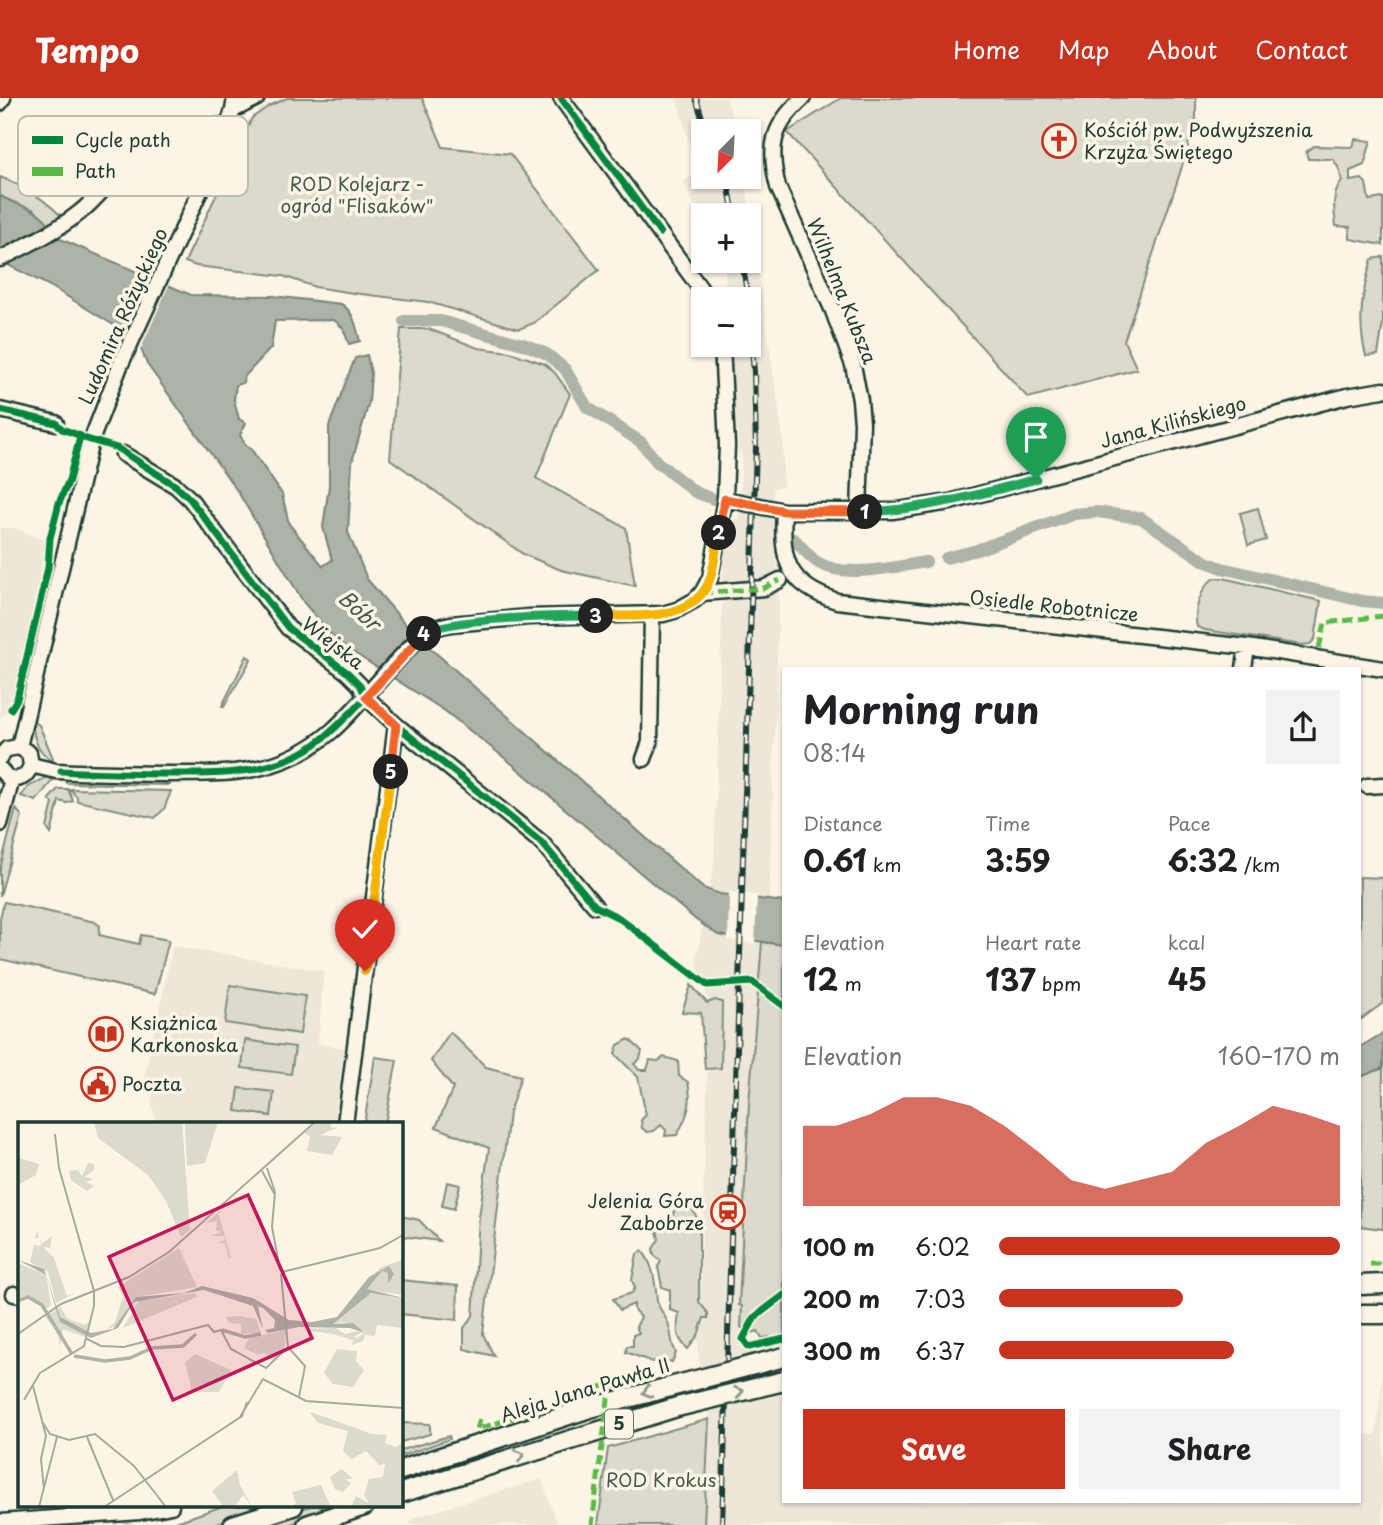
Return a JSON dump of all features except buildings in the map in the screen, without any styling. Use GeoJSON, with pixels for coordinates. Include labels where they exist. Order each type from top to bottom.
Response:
{"type":"FeatureCollection","features":[{"type":"Feature","properties":{"kind":"main road"},"geometry":{"type":"LineString","coordinates":[[1361,1285],[1383,1284]]}},
{"type":"Feature","properties":{"kind":"main road"},"geometry":{"type":"LineString","coordinates":[[1361,1314],[1383,1314]]}},
{"type":"Feature","properties":{"kind":"main road","name":"Aleja Jana Pawła II"},"geometry":{"type":"LineString","coordinates":[[402,1470],[590,1408],[782,1358]]}},
{"type":"Feature","properties":{"kind":"main road","name":"5"},"geometry":{"type":"LineString","coordinates":[[402,1493],[596,1431],[782,1382]]}},
{"type":"Feature","properties":{"kind":"main road"},"geometry":{"type":"LineString","coordinates":[[233,1525],[287,1508]]}},
{"type":"Feature","properties":{"kind":"main road"},"geometry":{"type":"LineString","coordinates":[[307,1525],[358,1508]]}},
{"type":"Feature","properties":{"kind":"street"},"geometry":{"type":"LineString","coordinates":[[0,103],[3,98]]}},
{"type":"Feature","properties":{"kind":"street"},"geometry":{"type":"LineString","coordinates":[[232,111],[257,98]]}},
{"type":"Feature","properties":{"kind":"street"},"geometry":{"type":"LineString","coordinates":[[561,98],[699,287]]}},
{"type":"Feature","properties":{"kind":"street","name":"Wilhelma Kubsza"},"geometry":{"type":"LineString","coordinates":[[803,98],[787,114],[776,132],[772,148],[773,163],[778,187],[833,311],[853,365],[862,422],[859,512]]}},
{"type":"Feature","properties":{"kind":"street"},"geometry":{"type":"LineString","coordinates":[[0,259],[59,228],[97,196]]}},
{"type":"Feature","properties":{"kind":"street","name":"Ludomira Różyckiego"},"geometry":{"type":"LineString","coordinates":[[19,747],[82,473],[96,426],[196,196]]}},
{"type":"Feature","properties":{"kind":"street"},"geometry":{"type":"LineString","coordinates":[[31,765],[74,772],[214,775],[241,773],[285,761],[303,752],[333,730],[425,633],[438,626],[529,617],[652,614],[677,610],[695,600],[710,578],[725,499],[727,445],[723,357]]}},
{"type":"Feature","properties":{"kind":"street","name":"Jana Kilińskiego"},"geometry":{"type":"LineString","coordinates":[[725,499],[784,511],[907,510],[950,502],[1347,396],[1383,390]]}},
{"type":"Feature","properties":{"kind":"street"},"geometry":{"type":"LineString","coordinates":[[0,410],[56,423]]}},
{"type":"Feature","properties":{"kind":"street","name":"Wiejska"},"geometry":{"type":"LineString","coordinates":[[123,454],[176,486],[191,499],[288,628],[348,673],[360,685],[366,697],[396,725],[542,843],[595,905]]}},
{"type":"Feature","properties":{"kind":"street","name":"Osiedle Robotnicze"},"geometry":{"type":"LineString","coordinates":[[784,511],[782,548],[786,560],[805,586],[837,601],[1247,647],[1383,669]]}},
{"type":"Feature","properties":{"kind":"street"},"geometry":{"type":"LineString","coordinates":[[702,593],[764,588],[780,580]]}},
{"type":"Feature","properties":{"kind":"street"},"geometry":{"type":"LineString","coordinates":[[644,759],[650,742],[652,614]]}},
{"type":"Feature","properties":{"kind":"street"},"geometry":{"type":"LineString","coordinates":[[1244,667],[1247,647]]}},
{"type":"Feature","properties":{"kind":"street"},"geometry":{"type":"LineString","coordinates":[[345,1122],[396,725]]}},
{"type":"Feature","properties":{"kind":"street"},"geometry":{"type":"LineString","coordinates":[[0,757],[8,748],[19,747],[29,754],[31,765],[25,776],[12,779],[6,777],[0,769]]}},
{"type":"Feature","properties":{"kind":"street"},"geometry":{"type":"LineString","coordinates":[[0,824],[12,779]]}},
{"type":"Feature","properties":{"kind":"street"},"geometry":{"type":"LineString","coordinates":[[1367,786],[1383,785]]}},
{"type":"Feature","properties":{"kind":"street"},"geometry":{"type":"LineString","coordinates":[[0,1522],[140,1512],[161,1508]]}},
{"type":"Feature","properties":{"kind":"shaded area"},"geometry":{"type":"Polygon","coordinates":[[[676,98],[727,98],[733,119],[691,119],[691,148],[676,98]]]}},
{"type":"Feature","properties":{"kind":"shaded area"},"geometry":{"type":"Polygon","coordinates":[[[691,177],[691,189],[747,189],[749,203],[693,203],[683,182],[691,177]]]}},
{"type":"Feature","properties":{"kind":"shaded area"},"geometry":{"type":"Polygon","coordinates":[[[725,273],[759,273],[761,287],[726,287],[725,273]]]}},
{"type":"Feature","properties":{"kind":"shaded area"},"geometry":{"type":"Polygon","coordinates":[[[761,287],[783,439],[783,487],[773,488],[779,599],[770,879],[755,1223],[741,1328],[753,1344],[760,1399],[782,1395],[782,1503],[1361,1503],[1361,1434],[1376,1435],[1383,1372],[1383,1525],[704,1525],[710,1420],[698,1350],[710,1006],[696,960],[714,866],[725,519],[739,519],[742,455],[739,450],[730,357],[761,357],[761,287]]]}},
{"type":"Feature","properties":{"kind":"shaded area"},"geometry":{"type":"Polygon","coordinates":[[[0,528],[15,528],[46,541],[19,681],[7,712],[0,717],[0,528]]]}},
{"type":"Feature","properties":{"kind":"shaded area"},"geometry":{"type":"Polygon","coordinates":[[[173,946],[324,971],[318,1043],[344,1048],[334,1122],[156,1122],[152,1096],[142,1087],[173,946]]]}},
{"type":"Feature","properties":{"kind":"shaded area"},"geometry":{"type":"Polygon","coordinates":[[[541,1479],[558,1525],[409,1525],[413,1518],[541,1479]]]}},
{"type":"Feature","properties":{"kind":"green space","name":"ROD Kolejarz - ogród \"Flisaków\""},"geometry":{"type":"Polygon","coordinates":[[[287,98],[422,98],[443,147],[510,154],[599,270],[534,323],[519,329],[428,302],[315,287],[283,276],[196,266],[185,262],[216,196],[248,196],[248,127],[252,118],[287,98]]]}},
{"type":"Feature","properties":{"kind":"green space"},"geometry":{"type":"Polygon","coordinates":[[[841,98],[1196,98],[1196,118],[1180,173],[1124,341],[1137,369],[1028,398],[787,132],[841,98]]]}},
{"type":"Feature","properties":{"kind":"green space"},"geometry":{"type":"Polygon","coordinates":[[[1355,139],[1371,141],[1364,165],[1350,171],[1350,181],[1362,179],[1366,183],[1369,200],[1383,198],[1383,245],[1350,239],[1350,227],[1336,226],[1335,197],[1342,181],[1339,169],[1333,159],[1308,159],[1306,152],[1314,146],[1353,147],[1355,139]]]}},
{"type":"Feature","properties":{"kind":"green space"},"geometry":{"type":"Polygon","coordinates":[[[0,177],[18,185],[18,196],[36,196],[60,215],[56,223],[41,231],[35,210],[0,196],[0,177]]]}},
{"type":"Feature","properties":{"kind":"green space"},"geometry":{"type":"Polygon","coordinates":[[[1383,257],[1383,322],[1378,355],[1366,356],[1361,319],[1363,295],[1372,259],[1383,257]]]}},
{"type":"Feature","properties":{"kind":"green space"},"geometry":{"type":"Polygon","coordinates":[[[401,329],[429,329],[478,348],[510,352],[545,364],[555,373],[570,394],[536,478],[626,528],[635,586],[561,570],[523,554],[390,459],[401,329]]]}},
{"type":"Feature","properties":{"kind":"green space"},"geometry":{"type":"Polygon","coordinates":[[[1258,508],[1266,540],[1248,545],[1240,513],[1258,508]]]}},
{"type":"Feature","properties":{"kind":"green space"},"geometry":{"type":"Polygon","coordinates":[[[1214,578],[1321,601],[1315,639],[1310,644],[1302,645],[1197,627],[1199,600],[1205,587],[1214,578]]]}},
{"type":"Feature","properties":{"kind":"green space"},"geometry":{"type":"Polygon","coordinates":[[[247,656],[251,659],[224,707],[222,706],[247,656]]]}},
{"type":"Feature","properties":{"kind":"green space"},"geometry":{"type":"Polygon","coordinates":[[[33,721],[39,725],[52,761],[37,744],[33,721]]]}},
{"type":"Feature","properties":{"kind":"green space"},"geometry":{"type":"Polygon","coordinates":[[[47,777],[55,777],[36,801],[21,796],[28,787],[47,777]]]}},
{"type":"Feature","properties":{"kind":"green space"},"geometry":{"type":"Polygon","coordinates":[[[65,778],[160,781],[170,785],[66,783],[65,778]]]}},
{"type":"Feature","properties":{"kind":"green space"},"geometry":{"type":"Polygon","coordinates":[[[58,789],[68,789],[73,801],[59,801],[51,834],[47,828],[53,803],[49,799],[58,789]]]}},
{"type":"Feature","properties":{"kind":"green space"},"geometry":{"type":"Polygon","coordinates":[[[70,789],[171,791],[164,809],[155,818],[77,801],[70,789]]]}},
{"type":"Feature","properties":{"kind":"green space"},"geometry":{"type":"Polygon","coordinates":[[[16,809],[22,816],[0,896],[0,868],[16,809]]]}},
{"type":"Feature","properties":{"kind":"green space"},"geometry":{"type":"Polygon","coordinates":[[[1361,877],[1383,878],[1383,1003],[1361,1019],[1361,877]]]}},
{"type":"Feature","properties":{"kind":"green space"},"geometry":{"type":"Polygon","coordinates":[[[4,902],[95,922],[100,926],[99,935],[139,944],[141,935],[169,940],[155,994],[0,959],[0,918],[4,902]]]}},
{"type":"Feature","properties":{"kind":"green space"},"geometry":{"type":"Polygon","coordinates":[[[762,942],[782,945],[782,1338],[771,1341],[769,1337],[762,1338],[758,1331],[749,1334],[741,1327],[742,1306],[739,1305],[749,1104],[762,942]]]}},
{"type":"Feature","properties":{"kind":"green space"},"geometry":{"type":"Polygon","coordinates":[[[230,985],[305,996],[300,1034],[225,1023],[230,985]]]}},
{"type":"Feature","properties":{"kind":"green space"},"geometry":{"type":"Polygon","coordinates":[[[691,985],[707,1003],[715,1000],[722,1002],[721,1068],[705,1069],[701,1013],[682,1012],[691,985]]]}},
{"type":"Feature","properties":{"kind":"green space"},"geometry":{"type":"Polygon","coordinates":[[[450,1032],[486,1067],[521,1076],[509,1113],[483,1334],[494,1356],[464,1349],[464,1328],[473,1316],[479,1217],[489,1148],[436,1127],[453,1088],[431,1061],[450,1032]]]}},
{"type":"Feature","properties":{"kind":"green space"},"geometry":{"type":"Polygon","coordinates":[[[629,1039],[642,1051],[640,1059],[634,1064],[639,1070],[647,1070],[650,1060],[658,1061],[664,1057],[678,1061],[679,1076],[688,1082],[690,1097],[686,1116],[677,1135],[665,1136],[666,1130],[661,1125],[654,1131],[647,1132],[642,1128],[641,1120],[646,1115],[638,1077],[615,1054],[618,1045],[629,1039]]]}},
{"type":"Feature","properties":{"kind":"green space"},"geometry":{"type":"Polygon","coordinates":[[[245,1040],[295,1047],[291,1074],[242,1068],[245,1040]]]}},
{"type":"Feature","properties":{"kind":"green space"},"geometry":{"type":"Polygon","coordinates":[[[375,1057],[397,1060],[385,1122],[364,1122],[375,1057]]]}},
{"type":"Feature","properties":{"kind":"green space"},"geometry":{"type":"Polygon","coordinates":[[[1383,1068],[1383,1229],[1361,1226],[1361,1077],[1383,1068]]]}},
{"type":"Feature","properties":{"kind":"green space"},"geometry":{"type":"Polygon","coordinates":[[[239,1088],[274,1092],[271,1116],[236,1111],[239,1088]]]}},
{"type":"Feature","properties":{"kind":"green space"},"geometry":{"type":"Polygon","coordinates":[[[447,1182],[460,1185],[454,1209],[442,1206],[447,1182]]]}},
{"type":"Feature","properties":{"kind":"green space"},"geometry":{"type":"Polygon","coordinates":[[[680,1204],[693,1210],[699,1222],[699,1302],[708,1313],[708,1318],[704,1318],[698,1335],[688,1349],[679,1337],[679,1313],[670,1310],[670,1290],[662,1287],[658,1267],[661,1261],[654,1255],[653,1249],[659,1239],[657,1231],[670,1226],[674,1211],[680,1204]]]}},
{"type":"Feature","properties":{"kind":"green space"},"geometry":{"type":"Polygon","coordinates":[[[402,1216],[419,1220],[439,1241],[402,1236],[402,1216]]]}},
{"type":"Feature","properties":{"kind":"green space"},"geometry":{"type":"Polygon","coordinates":[[[642,1251],[651,1268],[658,1303],[669,1326],[676,1353],[672,1362],[662,1359],[652,1362],[626,1352],[627,1346],[633,1346],[633,1335],[639,1333],[636,1327],[641,1317],[634,1310],[634,1304],[620,1310],[613,1299],[632,1293],[635,1288],[632,1280],[637,1254],[642,1251]]]}},
{"type":"Feature","properties":{"kind":"green space"},"geometry":{"type":"Polygon","coordinates":[[[402,1280],[458,1286],[457,1320],[402,1314],[402,1280]]]}},
{"type":"Feature","properties":{"kind":"green space","name":"ROD Krokus"},"geometry":{"type":"Polygon","coordinates":[[[709,1419],[704,1525],[598,1525],[608,1448],[709,1419]]]}},
{"type":"Feature","properties":{"kind":"green space"},"geometry":{"type":"Polygon","coordinates":[[[402,1423],[430,1424],[430,1434],[402,1442],[402,1423]]]}},
{"type":"Feature","properties":{"kind":"green space"},"geometry":{"type":"Polygon","coordinates":[[[449,1436],[450,1439],[402,1456],[402,1450],[449,1436]]]}},
{"type":"Feature","properties":{"kind":"green space"},"geometry":{"type":"Polygon","coordinates":[[[455,1461],[456,1465],[445,1472],[402,1487],[402,1477],[455,1461]]]}},
{"type":"Feature","properties":{"kind":"green space"},"geometry":{"type":"Polygon","coordinates":[[[217,1508],[264,1508],[211,1525],[167,1525],[217,1508]]]}},
{"type":"Feature","properties":{"kind":"green space"},"geometry":{"type":"Polygon","coordinates":[[[305,1508],[338,1508],[288,1525],[253,1525],[305,1508]]]}},
{"type":"Feature","properties":{"kind":"water","name":"Bóbr"},"geometry":{"type":"Polygon","coordinates":[[[0,196],[40,215],[58,238],[191,295],[273,296],[341,304],[345,307],[354,320],[360,341],[349,344],[343,328],[334,320],[275,321],[271,348],[244,377],[243,383],[236,385],[234,400],[239,419],[246,423],[240,435],[282,494],[289,524],[323,566],[332,560],[323,527],[329,486],[329,426],[355,358],[367,355],[371,373],[369,402],[352,462],[348,532],[367,579],[412,632],[703,888],[720,894],[782,902],[782,945],[718,935],[696,920],[511,763],[445,711],[337,642],[304,603],[238,492],[147,364],[141,349],[120,329],[50,286],[0,261],[0,196]]]}},
{"type":"Feature","properties":{"kind":"water"},"geometry":{"type":"Polygon","coordinates":[[[1383,1033],[1383,1068],[1361,1077],[1361,1046],[1383,1033]]]}},
{"type":"Feature","properties":{"kind":"pier"},"geometry":{"type":"Polygon","coordinates":[[[149,273],[170,283],[139,353],[121,335],[149,273]]]}},
{"type":"Feature","properties":{"kind":"pier"},"geometry":{"type":"Polygon","coordinates":[[[729,892],[757,895],[755,944],[728,940],[729,892]]]}},
{"type":"Feature","properties":{"kind":"waterway"},"geometry":{"type":"LineString","coordinates":[[404,321],[441,321],[526,345],[547,354],[565,369],[587,407],[641,442],[657,462],[695,492],[713,499]]}},
{"type":"Feature","properties":{"kind":"waterway"},"geometry":{"type":"LineString","coordinates":[[946,558],[977,550],[1074,514],[1097,512],[1141,518],[1206,562],[1222,568],[1362,601],[1383,603]]}},
{"type":"Feature","properties":{"kind":"waterway"},"geometry":{"type":"LineString","coordinates":[[794,539],[817,562],[841,570],[871,570],[926,562]]}},
{"type":"Feature","properties":{"kind":"railway"},"geometry":{"type":"LineString","coordinates":[[696,98],[702,119]]}},
{"type":"Feature","properties":{"kind":"railway"},"geometry":{"type":"LineString","coordinates":[[729,189],[732,203]]}},
{"type":"Feature","properties":{"kind":"railway"},"geometry":{"type":"LineString","coordinates":[[744,273],[746,287]]}},
{"type":"Feature","properties":{"kind":"railway"},"geometry":{"type":"LineString","coordinates":[[722,1525],[756,446],[753,357]]}},
{"type":"Feature","properties":{"kind":"marked path"},"geometry":{"type":"LineString","coordinates":[[702,593],[764,588],[780,580]]}},
{"type":"Feature","properties":{"kind":"marked path"},"geometry":{"type":"LineString","coordinates":[[1319,648],[1325,623],[1383,616]]}},
{"type":"Feature","properties":{"kind":"marked path"},"geometry":{"type":"LineString","coordinates":[[366,697],[425,633]]}},
{"type":"Feature","properties":{"kind":"marked path"},"geometry":{"type":"LineString","coordinates":[[1370,1264],[1383,1264]]}},
{"type":"Feature","properties":{"kind":"marked path"},"geometry":{"type":"LineString","coordinates":[[480,1419],[477,1429],[560,1404],[578,1394],[610,1384],[592,1525]]}},
{"type":"Feature","properties":{"kind":"cycle path"},"geometry":{"type":"LineString","coordinates":[[561,98],[660,233]]}},
{"type":"Feature","properties":{"kind":"cycle path"},"geometry":{"type":"LineString","coordinates":[[0,410],[56,423],[62,429],[80,437],[117,448],[176,486],[190,499],[288,628],[348,673],[360,685],[366,697],[396,725],[542,843],[595,906],[619,918],[707,985],[752,982],[782,1004]]}},
{"type":"Feature","properties":{"kind":"cycle path"},"geometry":{"type":"LineString","coordinates":[[11,709],[17,699],[48,568],[50,538],[80,437]]}},
{"type":"Feature","properties":{"kind":"cycle path"},"geometry":{"type":"LineString","coordinates":[[61,771],[195,774],[266,766],[284,761],[319,742],[366,697]]}},
{"type":"Feature","properties":{"kind":"cycle path"},"geometry":{"type":"LineString","coordinates":[[782,1297],[755,1317],[743,1339],[749,1347],[782,1339]]}},
{"type":"Feature","properties":{"kind":"place","name":"Kościół pw. Podwyższenia Krzyża Świętego"},"geometry":{"type":"Point","coordinates":[1059,141]}},
{"type":"Feature","properties":{"kind":"place","name":"Książnica Karkonoska"},"geometry":{"type":"Point","coordinates":[106,1034]}},
{"type":"Feature","properties":{"kind":"place","name":"Poczta"},"geometry":{"type":"Point","coordinates":[98,1084]}},
{"type":"Feature","properties":{"kind":"place","name":"Jelenia Góra Zabobrze"},"geometry":{"type":"Point","coordinates":[728,1212]}},
{"type":"Feature","properties":{"kind":"route"},"geometry":{"type":"LineString","coordinates":[[365,971],[396,725],[366,697],[429,629],[451,624],[529,617],[663,614],[677,610],[695,600],[707,587],[725,499],[784,511],[907,510],[950,502],[1036,479]]}}]}
